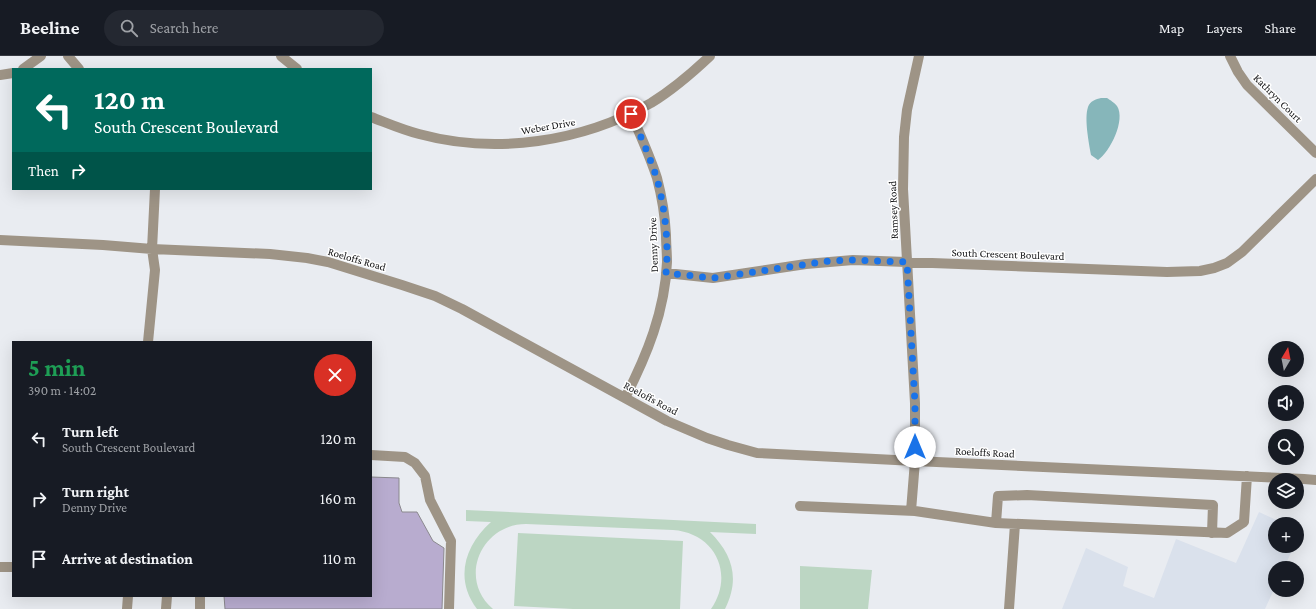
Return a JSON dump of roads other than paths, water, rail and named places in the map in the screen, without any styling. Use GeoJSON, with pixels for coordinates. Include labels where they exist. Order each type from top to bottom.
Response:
{"type":"FeatureCollection","features":[{"type":"Feature","properties":{"kind":"street"},"geometry":{"type":"LineString","coordinates":[[24,68],[41,56]]}},
{"type":"Feature","properties":{"kind":"street"},"geometry":{"type":"LineString","coordinates":[[68,56],[78,68]]}},
{"type":"Feature","properties":{"kind":"street"},"geometry":{"type":"LineString","coordinates":[[281,56],[296,68]]}},
{"type":"Feature","properties":{"kind":"street","name":"Weber Drive"},"geometry":{"type":"LineString","coordinates":[[372,117],[418,134],[465,142],[490,144],[519,143],[556,138],[594,129],[631,114],[675,86],[710,56]]}},
{"type":"Feature","properties":{"kind":"street","name":"Ramsey Road"},"geometry":{"type":"LineString","coordinates":[[911,511],[915,461],[915,404],[903,189],[904,137],[907,110],[919,56]]}},
{"type":"Feature","properties":{"kind":"street","name":"Kathryn Court"},"geometry":{"type":"LineString","coordinates":[[1230,56],[1238,72],[1247,84],[1316,153]]}},
{"type":"Feature","properties":{"kind":"street"},"geometry":{"type":"LineString","coordinates":[[0,75],[12,73]]}},
{"type":"Feature","properties":{"kind":"street","name":"Denny Drive"},"geometry":{"type":"LineString","coordinates":[[626,398],[642,365],[651,341],[662,304],[667,261],[665,220],[662,198],[649,157],[631,114]]}},
{"type":"Feature","properties":{"kind":"street","name":"South Crescent Boulevard"},"geometry":{"type":"LineString","coordinates":[[666,273],[713,278],[829,261],[853,260],[1167,272],[1200,271],[1227,263],[1242,252],[1316,179]]}},
{"type":"Feature","properties":{"kind":"street"},"geometry":{"type":"LineString","coordinates":[[148,341],[155,270],[152,249],[155,190]]}},
{"type":"Feature","properties":{"kind":"street","name":"Roeloffs Road"},"geometry":{"type":"LineString","coordinates":[[0,240],[270,254],[328,262],[435,296],[687,430],[728,445],[757,453],[1316,480]]}},
{"type":"Feature","properties":{"kind":"street"},"geometry":{"type":"LineString","coordinates":[[372,454],[405,457],[415,463],[425,476],[430,500],[451,541],[449,609]]}},
{"type":"Feature","properties":{"kind":"street"},"geometry":{"type":"LineString","coordinates":[[800,506],[911,511],[996,523],[1227,533],[1244,522],[1247,476]]}},
{"type":"Feature","properties":{"kind":"street"},"geometry":{"type":"LineString","coordinates":[[996,523],[998,496],[1026,495],[1213,505],[1212,533]]}},
{"type":"Feature","properties":{"kind":"street"},"geometry":{"type":"LineString","coordinates":[[1009,609],[1015,524]]}},
{"type":"Feature","properties":{"kind":"street"},"geometry":{"type":"LineString","coordinates":[[0,567],[12,567]]}},
{"type":"Feature","properties":{"kind":"street"},"geometry":{"type":"LineString","coordinates":[[127,609],[128,597]]}},
{"type":"Feature","properties":{"kind":"street"},"geometry":{"type":"LineString","coordinates":[[166,609],[167,597]]}},
{"type":"Feature","properties":{"kind":"street"},"geometry":{"type":"LineString","coordinates":[[200,597],[200,609]]}},
{"type":"Feature","properties":{"kind":"water"},"geometry":{"type":"Polygon","coordinates":[[[1101,98],[1107,98],[1117,106],[1120,119],[1112,143],[1103,156],[1098,160],[1091,155],[1086,118],[1090,103],[1101,98]]]}}]}
